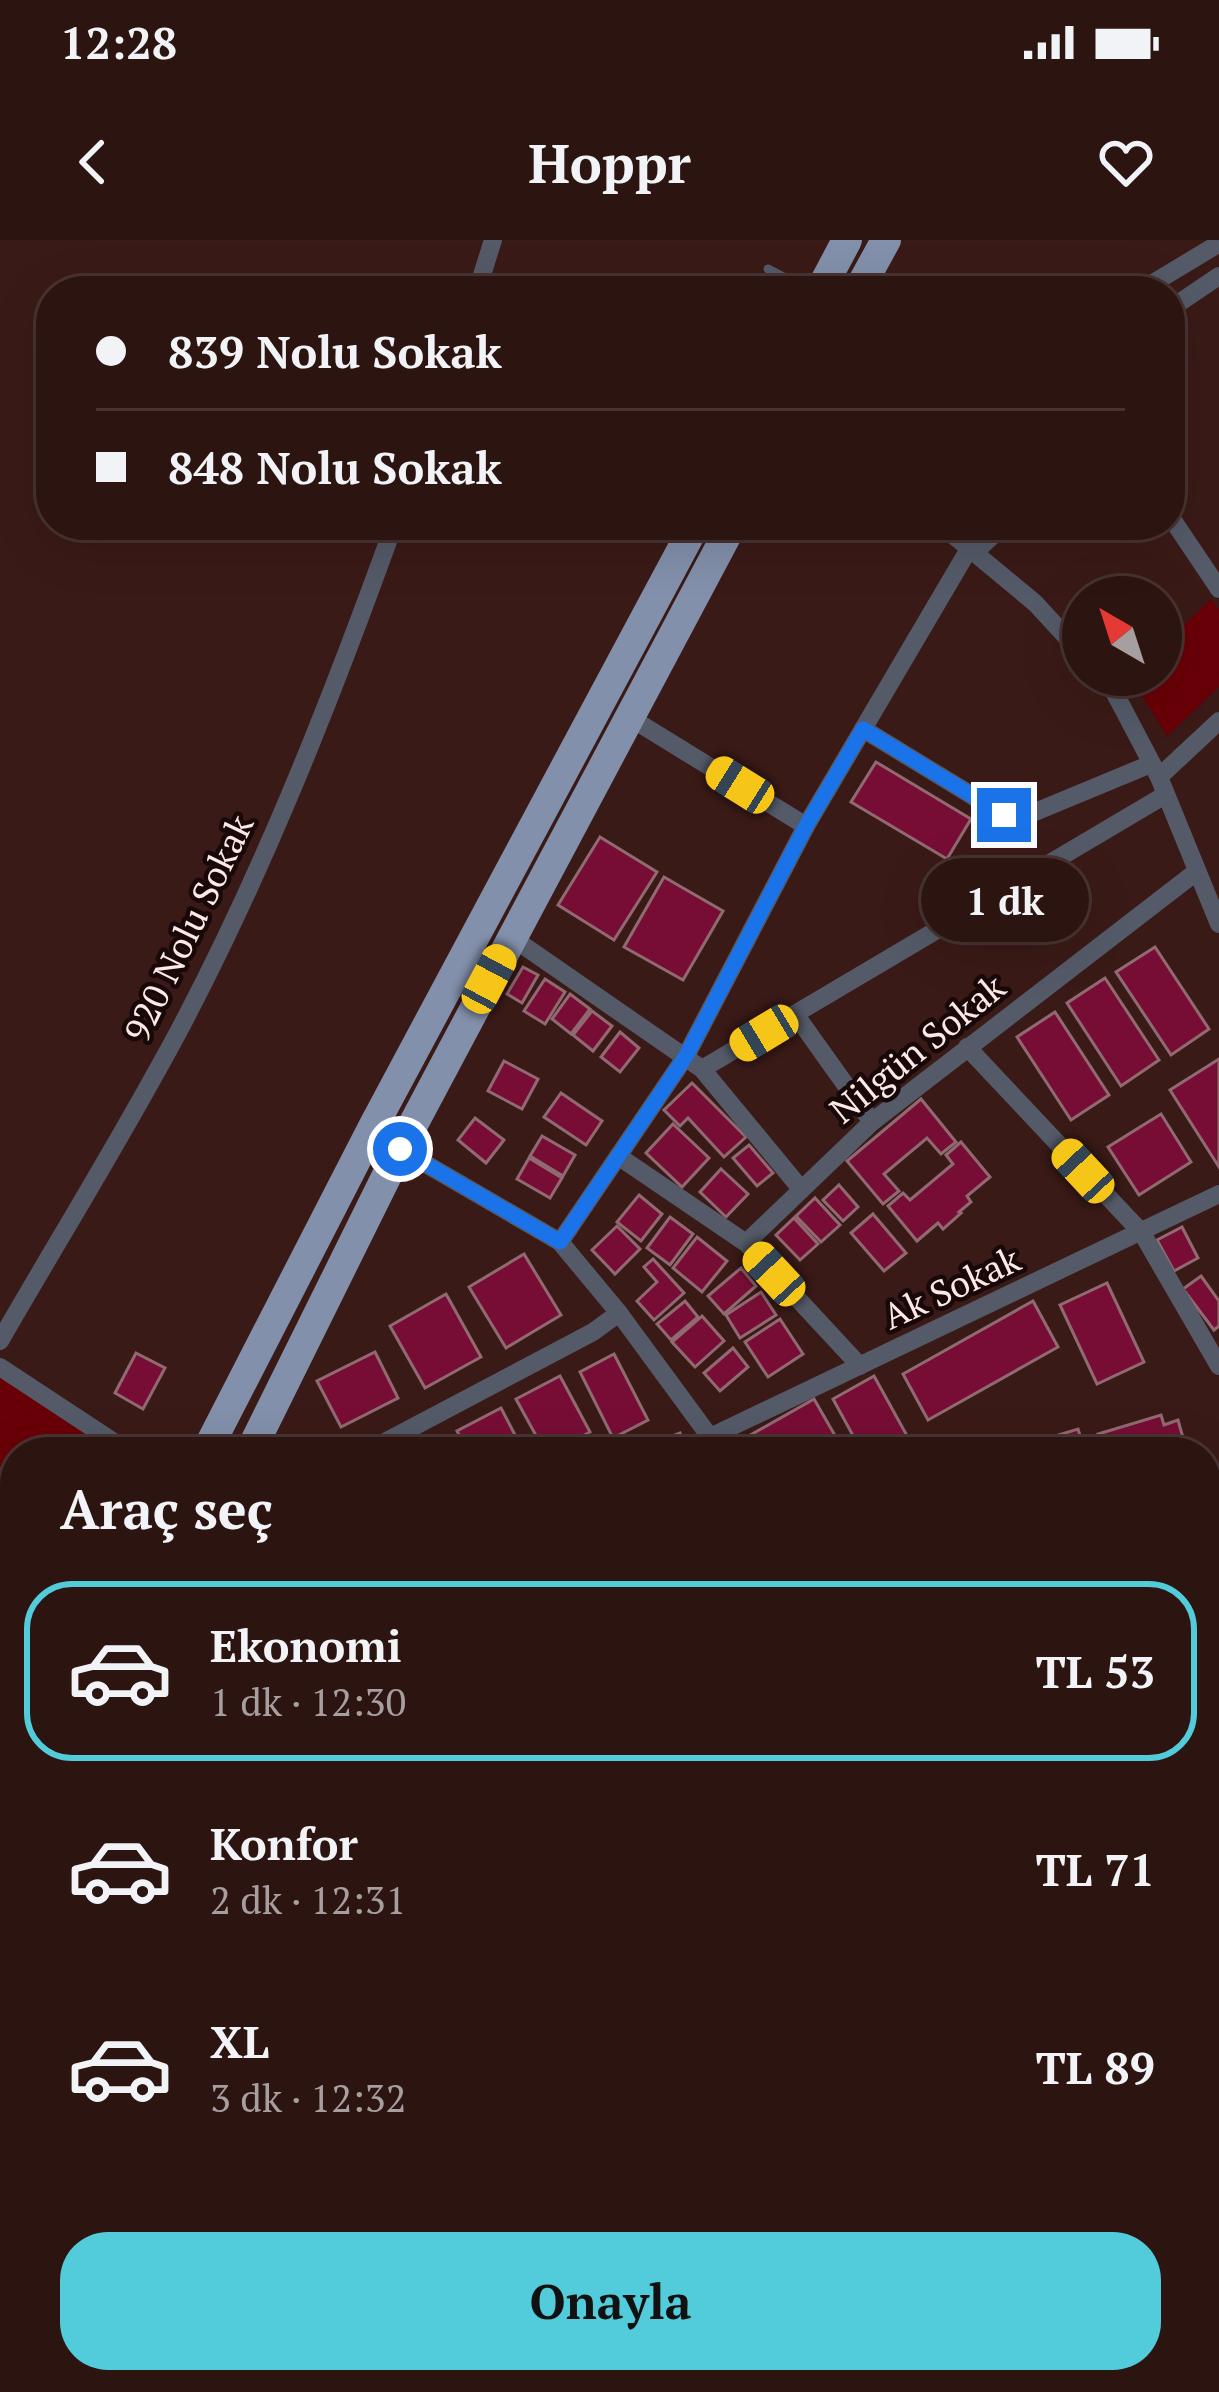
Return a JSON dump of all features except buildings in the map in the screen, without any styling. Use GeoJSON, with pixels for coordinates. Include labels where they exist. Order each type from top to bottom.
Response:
{"type":"FeatureCollection","features":[{"type":"Feature","properties":{"kind":"main road"},"geometry":{"type":"LineString","coordinates":[[828,276],[847,240]]}},
{"type":"Feature","properties":{"kind":"main road"},"geometry":{"type":"LineString","coordinates":[[866,276],[886,240]]}},
{"type":"Feature","properties":{"kind":"main road"},"geometry":{"type":"LineString","coordinates":[[214,1437],[374,1125],[687,540]]}},
{"type":"Feature","properties":{"kind":"main road"},"geometry":{"type":"LineString","coordinates":[[257,1437],[400,1149],[724,540]]}},
{"type":"Feature","properties":{"kind":"street"},"geometry":{"type":"LineString","coordinates":[[482,276],[494,240]]}},
{"type":"Feature","properties":{"kind":"street"},"geometry":{"type":"LineString","coordinates":[[1165,276],[1213,247]]}},
{"type":"Feature","properties":{"kind":"street"},"geometry":{"type":"LineString","coordinates":[[1185,299],[1219,276]]}},
{"type":"Feature","properties":{"kind":"street"},"geometry":{"type":"LineString","coordinates":[[1185,538],[1219,589]]}},
{"type":"Feature","properties":{"kind":"street","name":"920 Nolu Sokak"},"geometry":{"type":"LineString","coordinates":[[0,1341],[183,1022],[285,806],[346,661],[389,540]]}},
{"type":"Feature","properties":{"kind":"street"},"geometry":{"type":"LineString","coordinates":[[958,540],[1035,603],[1062,632]]}},
{"type":"Feature","properties":{"kind":"street"},"geometry":{"type":"LineString","coordinates":[[560,1242],[686,1056],[806,826],[971,551],[985,540]]}},
{"type":"Feature","properties":{"kind":"street"},"geometry":{"type":"LineString","coordinates":[[1116,696],[1158,779],[1219,924]]}},
{"type":"Feature","properties":{"kind":"street"},"geometry":{"type":"LineString","coordinates":[[629,717],[806,826]]}},
{"type":"Feature","properties":{"kind":"street"},"geometry":{"type":"LineString","coordinates":[[702,1069],[1158,779],[1218,723]]}},
{"type":"Feature","properties":{"kind":"street"},"geometry":{"type":"LineString","coordinates":[[863,729],[1004,815],[1023,818],[1158,779]]}},
{"type":"Feature","properties":{"kind":"street","name":"Nilgün Sokak"},"geometry":{"type":"LineString","coordinates":[[746,1243],[872,1122],[1196,872]]}},
{"type":"Feature","properties":{"kind":"street"},"geometry":{"type":"LineString","coordinates":[[512,937],[702,1069],[801,1189]]}},
{"type":"Feature","properties":{"kind":"street"},"geometry":{"type":"LineString","coordinates":[[795,1014],[872,1122]]}},
{"type":"Feature","properties":{"kind":"street"},"geometry":{"type":"LineString","coordinates":[[967,1047],[1142,1233],[1219,1366]]}},
{"type":"Feature","properties":{"kind":"street"},"geometry":{"type":"LineString","coordinates":[[400,1149],[560,1242],[619,1313],[708,1437]]}},
{"type":"Feature","properties":{"kind":"street"},"geometry":{"type":"LineString","coordinates":[[618,1156],[746,1243],[860,1366]]}},
{"type":"Feature","properties":{"kind":"street","name":"Ak Sokak"},"geometry":{"type":"LineString","coordinates":[[726,1437],[860,1366],[1219,1194]]}},
{"type":"Feature","properties":{"kind":"street"},"geometry":{"type":"LineString","coordinates":[[394,1437],[593,1332],[619,1313]]}},
{"type":"Feature","properties":{"kind":"street"},"geometry":{"type":"LineString","coordinates":[[0,1366],[106,1437]]}},
{"type":"Feature","properties":{"kind":"lane"},"geometry":{"type":"LineString","coordinates":[[768,269],[781,276]]}},
{"type":"Feature","properties":{"kind":"shaded area"},"geometry":{"type":"Polygon","coordinates":[[[1211,599],[1219,609],[1219,687],[1167,736],[1142,696],[1182,696],[1182,627],[1211,599]]]}},
{"type":"Feature","properties":{"kind":"shaded area"},"geometry":{"type":"Polygon","coordinates":[[[0,1376],[97,1437],[0,1437],[0,1376]]]}},
{"type":"Feature","properties":{"kind":"route"},"geometry":{"type":"LineString","coordinates":[[400,1149],[560,1242],[686,1056],[806,826],[863,729],[1004,815]]}}]}
